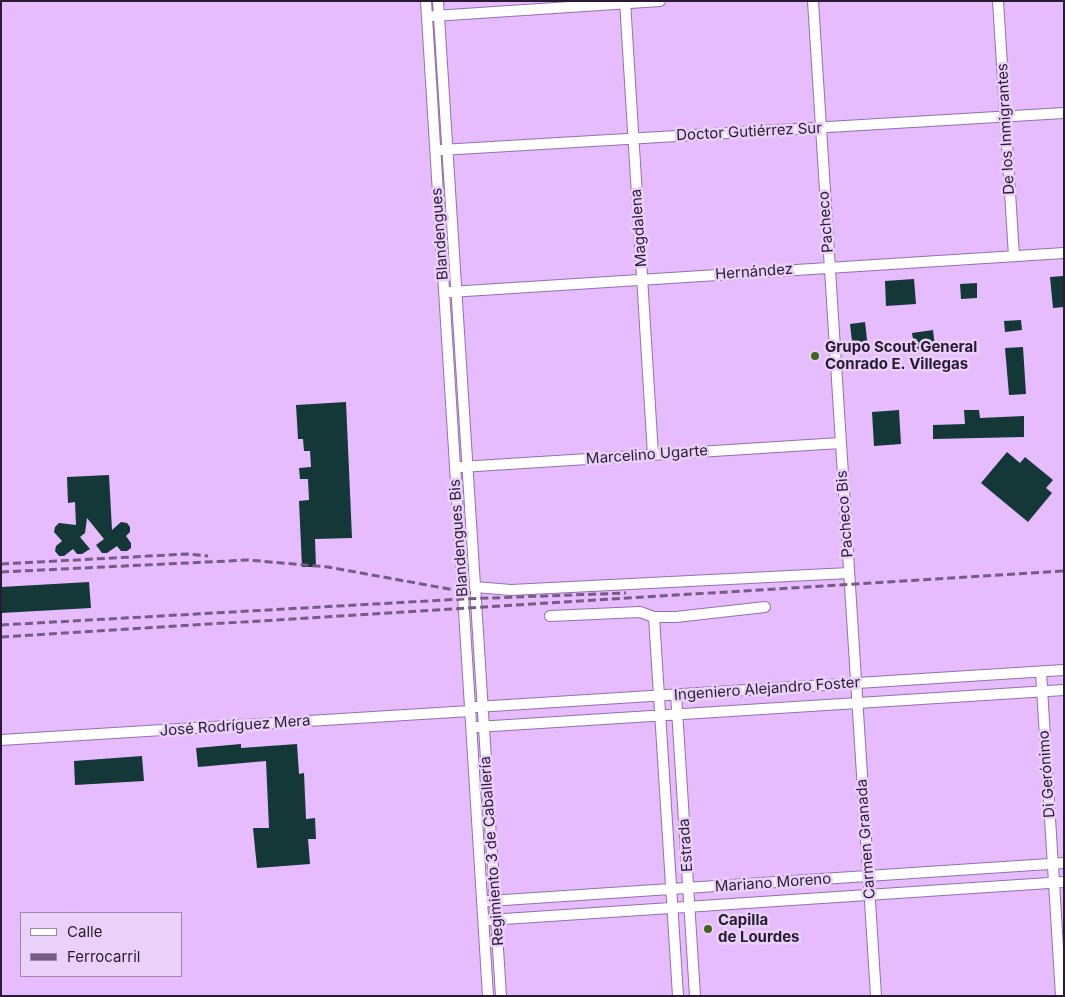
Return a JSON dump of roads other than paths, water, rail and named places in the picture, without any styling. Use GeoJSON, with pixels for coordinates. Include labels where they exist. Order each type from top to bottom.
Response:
{"type":"FeatureCollection","features":[{"type":"Feature","properties":{"kind":"street","name":"Blandengues"},"geometry":{"type":"LineString","coordinates":[[426,1],[455,467]]}},
{"type":"Feature","properties":{"kind":"street","name":"Blandengues"},"geometry":{"type":"LineString","coordinates":[[438,1],[467,466]]}},
{"type":"Feature","properties":{"kind":"street"},"geometry":{"type":"LineString","coordinates":[[426,16],[660,1]]}},
{"type":"Feature","properties":{"kind":"street","name":"Pacheco"},"geometry":{"type":"LineString","coordinates":[[813,1],[840,443]]}},
{"type":"Feature","properties":{"kind":"street","name":"De los Inmigrantes"},"geometry":{"type":"LineString","coordinates":[[998,1],[1014,256]]}},
{"type":"Feature","properties":{"kind":"street","name":"Magdalena"},"geometry":{"type":"LineString","coordinates":[[625,2],[653,454]]}},
{"type":"Feature","properties":{"kind":"street","name":"Doctor Gutiérrez Sur"},"geometry":{"type":"LineString","coordinates":[[435,150],[1064,113]]}},
{"type":"Feature","properties":{"kind":"street","name":"Hernández"},"geometry":{"type":"LineString","coordinates":[[444,292],[1064,253]]}},
{"type":"Feature","properties":{"kind":"street","name":"Marcelino Ugarte"},"geometry":{"type":"LineString","coordinates":[[455,467],[840,443]]}},
{"type":"Feature","properties":{"kind":"street","name":"Pacheco Bis"},"geometry":{"type":"LineString","coordinates":[[840,443],[856,683]]}},
{"type":"Feature","properties":{"kind":"street","name":"Blandengues Bis"},"geometry":{"type":"LineString","coordinates":[[467,466],[483,707]]}},
{"type":"Feature","properties":{"kind":"street","name":"Blandengues Bis"},"geometry":{"type":"LineString","coordinates":[[455,467],[470,709]]}},
{"type":"Feature","properties":{"kind":"street"},"geometry":{"type":"LineString","coordinates":[[475,587],[510,590],[849,573]]}},
{"type":"Feature","properties":{"kind":"street"},"geometry":{"type":"LineString","coordinates":[[550,616],[640,612],[654,617],[676,617],[765,607]]}},
{"type":"Feature","properties":{"kind":"street","name":"Estrada"},"geometry":{"type":"LineString","coordinates":[[654,617],[657,696],[678,996]]}},
{"type":"Feature","properties":{"kind":"street","name":"Ingeniero Alejandro Foster"},"geometry":{"type":"LineString","coordinates":[[470,709],[1064,670]]}},
{"type":"Feature","properties":{"kind":"street","name":"Di Gerónimo"},"geometry":{"type":"LineString","coordinates":[[1041,672],[1058,864],[1061,996]]}},
{"type":"Feature","properties":{"kind":"street","name":"Carmen Granada"},"geometry":{"type":"LineString","coordinates":[[856,683],[876,996]]}},
{"type":"Feature","properties":{"kind":"street","name":"Ingeniero Alejandro Foster"},"geometry":{"type":"LineString","coordinates":[[471,728],[1064,690]]}},
{"type":"Feature","properties":{"kind":"street","name":"Estrada"},"geometry":{"type":"LineString","coordinates":[[676,694],[695,996]]}},
{"type":"Feature","properties":{"kind":"street","name":"Regimiento 3 de Caballería"},"geometry":{"type":"LineString","coordinates":[[483,707],[501,996]]}},
{"type":"Feature","properties":{"kind":"street","name":"Regimiento 3 de Caballería"},"geometry":{"type":"LineString","coordinates":[[470,709],[488,996]]}},
{"type":"Feature","properties":{"kind":"street","name":"José Rodríguez Mera"},"geometry":{"type":"LineString","coordinates":[[1,740],[470,709]]}},
{"type":"Feature","properties":{"kind":"street","name":"Mariano Moreno"},"geometry":{"type":"LineString","coordinates":[[482,902],[1058,864]]}},
{"type":"Feature","properties":{"kind":"street","name":"Mariano Moreno"},"geometry":{"type":"LineString","coordinates":[[483,920],[1059,882]]}},
{"type":"Feature","properties":{"kind":"railway"},"geometry":{"type":"LineString","coordinates":[[1,564],[187,554],[208,556]]}},
{"type":"Feature","properties":{"kind":"railway"},"geometry":{"type":"LineString","coordinates":[[1,572],[248,560],[328,567],[471,593]]}},
{"type":"Feature","properties":{"kind":"railway"},"geometry":{"type":"LineString","coordinates":[[1,637],[1064,571]]}},
{"type":"Feature","properties":{"kind":"railway"},"geometry":{"type":"LineString","coordinates":[[1,625],[463,599],[626,593]]}},
{"type":"Feature","properties":{"kind":"place","name":"Grupo Scout General Conrado E. Villegas"},"geometry":{"type":"Point","coordinates":[815,356]}},
{"type":"Feature","properties":{"kind":"place","name":"Capilla de Lourdes"},"geometry":{"type":"Point","coordinates":[708,929]}}]}
